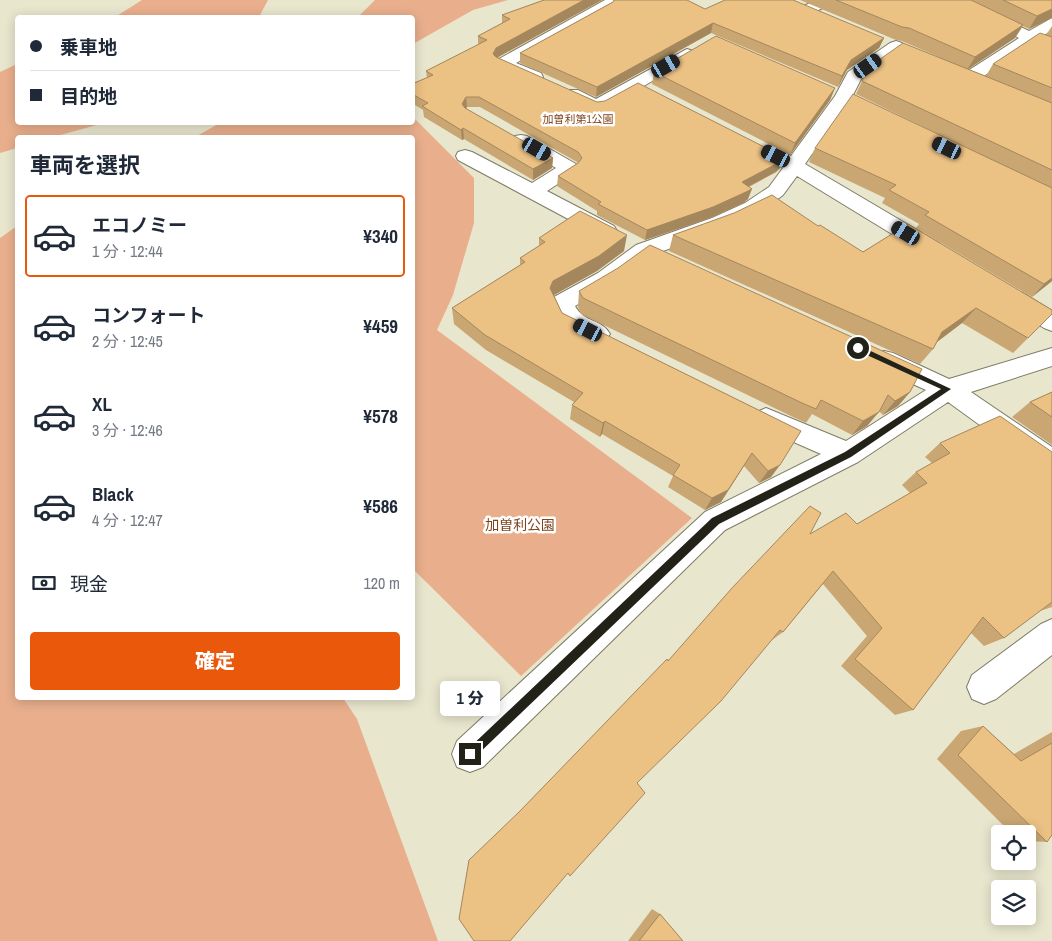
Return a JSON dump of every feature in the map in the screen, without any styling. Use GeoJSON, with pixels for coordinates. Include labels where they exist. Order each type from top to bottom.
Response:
{"type":"FeatureCollection","features":[{"type":"Feature","properties":{"kind":"street"},"geometry":{"type":"LineString","coordinates":[[613,0],[606,7],[503,62],[597,106],[644,88],[703,44]]}},
{"type":"Feature","properties":{"kind":"street"},"geometry":{"type":"LineString","coordinates":[[807,10],[828,0]]}},
{"type":"Feature","properties":{"kind":"street"},"geometry":{"type":"LineString","coordinates":[[953,0],[1052,48]]}},
{"type":"Feature","properties":{"kind":"street"},"geometry":{"type":"LineString","coordinates":[[791,3],[825,17]]}},
{"type":"Feature","properties":{"kind":"street"},"geometry":{"type":"LineString","coordinates":[[969,78],[1052,24]]}},
{"type":"Feature","properties":{"kind":"street"},"geometry":{"type":"LineString","coordinates":[[615,343],[571,321],[562,303],[606,278],[644,250],[719,223],[752,208],[776,191],[843,98],[854,76],[896,46]]}},
{"type":"Feature","properties":{"kind":"street"},"geometry":{"type":"LineString","coordinates":[[951,70],[986,85]]}},
{"type":"Feature","properties":{"kind":"street"},"geometry":{"type":"LineString","coordinates":[[505,131],[569,168],[533,191]]}},
{"type":"Feature","properties":{"kind":"street"},"geometry":{"type":"LineString","coordinates":[[758,147],[793,165],[944,256]]}},
{"type":"Feature","properties":{"kind":"street"},"geometry":{"type":"LineString","coordinates":[[465,156],[670,262]]}},
{"type":"Feature","properties":{"kind":"street"},"geometry":{"type":"LineString","coordinates":[[1002,291],[1052,322]]}},
{"type":"Feature","properties":{"kind":"street"},"geometry":{"type":"LineString","coordinates":[[867,352],[948,389],[1052,462]]}},
{"type":"Feature","properties":{"kind":"street"},"geometry":{"type":"LineString","coordinates":[[470,754],[716,521],[848,454],[948,389],[1052,357]]}},
{"type":"Feature","properties":{"kind":"street"},"geometry":{"type":"LineString","coordinates":[[747,409],[782,427],[848,454]]}},
{"type":"Feature","properties":{"kind":"street"},"geometry":{"type":"LineString","coordinates":[[984,687],[1052,635]]}},
{"type":"Feature","properties":{"kind":"green space"},"geometry":{"type":"Polygon","coordinates":[[[142,0],[268,0],[260,15],[118,15],[142,0]]]}},
{"type":"Feature","properties":{"kind":"green space"},"geometry":{"type":"Polygon","coordinates":[[[375,0],[508,0],[473,10],[415,43],[415,15],[360,15],[375,0]]]}},
{"type":"Feature","properties":{"kind":"green space"},"geometry":{"type":"Polygon","coordinates":[[[15,65],[15,125],[97,125],[60,135],[15,135],[15,149],[0,153],[0,72],[15,65]]]}},
{"type":"Feature","properties":{"kind":"green space","name":"加曽利公園"},"geometry":{"type":"Polygon","coordinates":[[[415,119],[474,178],[474,223],[453,295],[437,330],[692,518],[521,676],[415,571],[415,135],[199,135],[216,125],[415,125],[415,119]]]}},
{"type":"Feature","properties":{"kind":"green space"},"geometry":{"type":"Polygon","coordinates":[[[15,227],[15,700],[344,700],[357,719],[438,941],[0,941],[0,238],[15,227]]]}},
{"type":"Feature","properties":{"kind":"building"},"geometry":{"type":"Polygon","coordinates":[[[544,0],[584,0],[496,48],[493,54],[597,102],[605,101],[638,83],[784,157],[780,162],[742,182],[752,189],[713,207],[647,230],[598,204],[601,202],[558,176],[578,163],[582,158],[578,152],[479,97],[466,97],[462,104],[465,108],[553,158],[533,169],[463,128],[461,130],[422,106],[428,103],[415,96],[415,83],[433,75],[426,71],[487,40],[478,36],[510,19],[502,15],[544,0]]]}},
{"type":"Feature","properties":{"kind":"building"},"geometry":{"type":"Polygon","coordinates":[[[614,0],[687,0],[705,9],[725,0],[793,0],[884,38],[851,60],[842,76],[713,23],[597,87],[520,53],[614,0]]]}},
{"type":"Feature","properties":{"kind":"building"},"geometry":{"type":"Polygon","coordinates":[[[836,0],[971,0],[1023,25],[975,57],[909,28],[902,27],[836,0]]]}},
{"type":"Feature","properties":{"kind":"building"},"geometry":{"type":"Polygon","coordinates":[[[1003,0],[1052,0],[1052,9],[1037,16],[1003,0]]]}},
{"type":"Feature","properties":{"kind":"building"},"geometry":{"type":"Polygon","coordinates":[[[1040,33],[1052,37],[1052,88],[993,64],[1040,33]]]}},
{"type":"Feature","properties":{"kind":"building"},"geometry":{"type":"Polygon","coordinates":[[[716,36],[835,88],[795,143],[654,72],[716,36]]]}},
{"type":"Feature","properties":{"kind":"building"},"geometry":{"type":"Polygon","coordinates":[[[903,43],[1052,103],[1052,170],[862,81],[869,67],[903,43]]]}},
{"type":"Feature","properties":{"kind":"building"},"geometry":{"type":"Polygon","coordinates":[[[853,94],[1052,188],[1052,278],[1044,284],[925,215],[929,212],[889,190],[896,185],[815,148],[853,94]]]}},
{"type":"Feature","properties":{"kind":"building"},"geometry":{"type":"Polygon","coordinates":[[[772,195],[818,226],[820,225],[863,252],[908,224],[1052,310],[1052,314],[1028,338],[976,308],[942,332],[933,349],[673,235],[734,213],[772,195]]]}},
{"type":"Feature","properties":{"kind":"building"},"geometry":{"type":"Polygon","coordinates":[[[580,211],[627,235],[599,256],[553,281],[550,288],[562,313],[801,431],[780,465],[768,471],[752,453],[728,490],[712,498],[673,475],[680,465],[605,421],[603,423],[572,405],[583,393],[485,335],[452,308],[525,262],[520,258],[545,242],[539,238],[580,211]]]}},
{"type":"Feature","properties":{"kind":"building"},"geometry":{"type":"Polygon","coordinates":[[[650,245],[922,369],[910,392],[895,401],[888,395],[879,412],[863,421],[821,400],[816,409],[802,403],[583,298],[579,291],[618,268],[650,245]]]}},
{"type":"Feature","properties":{"kind":"building"},"geometry":{"type":"Polygon","coordinates":[[[1052,392],[1052,417],[1030,402],[1052,392]]]}},
{"type":"Feature","properties":{"kind":"building"},"geometry":{"type":"Polygon","coordinates":[[[1000,416],[1052,452],[1052,602],[1004,638],[983,617],[913,710],[855,659],[882,628],[833,571],[783,632],[780,630],[721,701],[637,783],[645,793],[570,876],[568,873],[510,941],[474,941],[459,919],[469,860],[520,811],[667,659],[668,661],[732,588],[810,506],[821,513],[810,534],[846,513],[857,524],[927,483],[916,472],[950,453],[940,443],[1000,416]]]}},
{"type":"Feature","properties":{"kind":"building"},"geometry":{"type":"Polygon","coordinates":[[[983,726],[1021,761],[1052,743],[1052,835],[1047,842],[1036,831],[1036,825],[1030,825],[958,755],[983,726]]]}},
{"type":"Feature","properties":{"kind":"building"},"geometry":{"type":"Polygon","coordinates":[[[660,914],[683,941],[639,941],[660,914]]]}},
{"type":"Feature","properties":{"kind":"route"},"geometry":{"type":"LineString","coordinates":[[470,754],[716,521],[848,454],[948,389],[858,348]]}},
{"type":"Feature","properties":{"kind":"park label","name":"加曽利第1公園"},"geometry":{"type":"Point","coordinates":[578,119]}}]}
